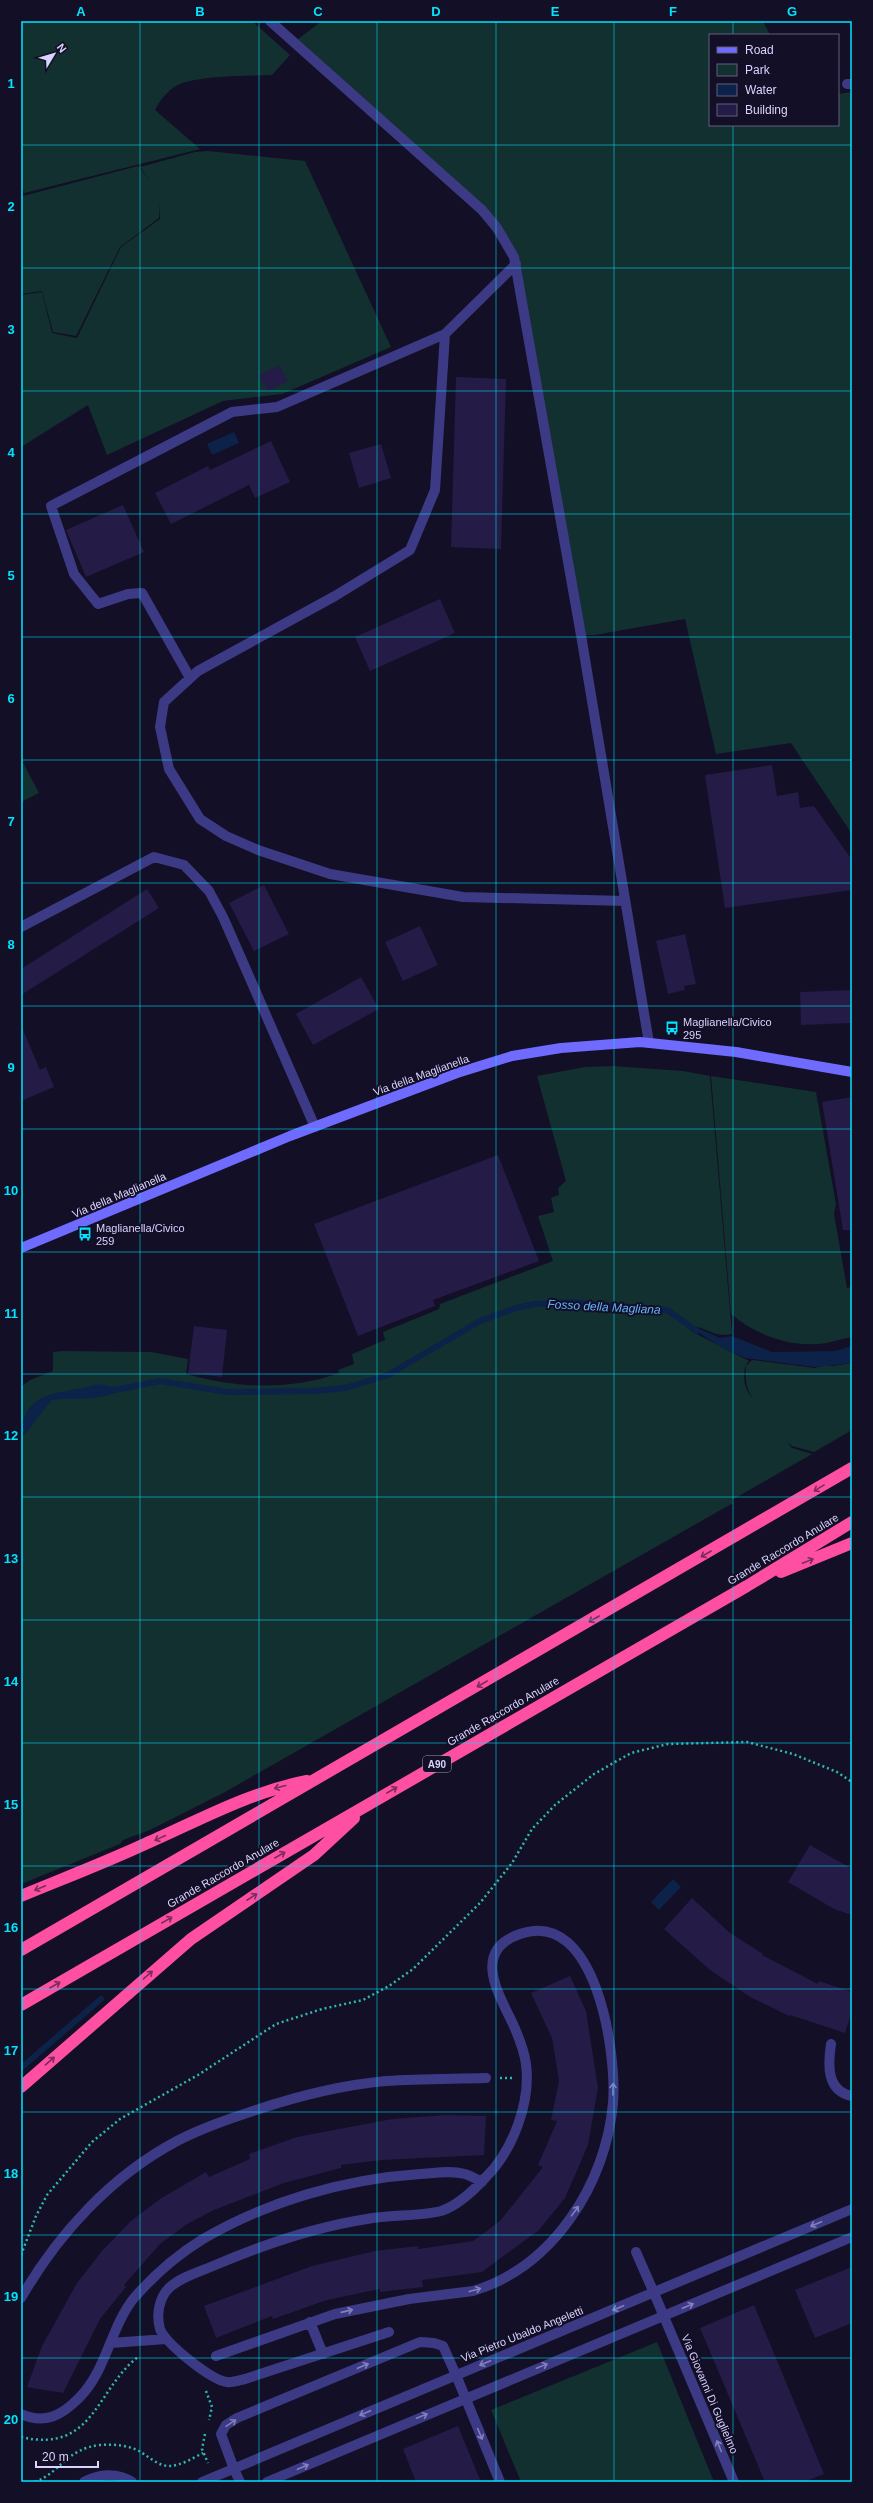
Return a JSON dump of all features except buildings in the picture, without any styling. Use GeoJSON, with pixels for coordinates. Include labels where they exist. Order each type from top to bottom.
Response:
{"type":"FeatureCollection","features":[{"type":"Feature","properties":{"kind":"highway"},"geometry":{"type":"LineString","coordinates":[[21,1950],[852,1468]]}},
{"type":"Feature","properties":{"kind":"highway","name":"Grande Raccordo Anulare"},"geometry":{"type":"LineString","coordinates":[[21,2005],[746,1586],[852,1522]]}},
{"type":"Feature","properties":{"kind":"highway"},"geometry":{"type":"LineString","coordinates":[[746,1586],[852,1543]]}},
{"type":"Feature","properties":{"kind":"highway"},"geometry":{"type":"LineString","coordinates":[[21,1896],[145,1845],[238,1801],[278,1787],[318,1779]]}},
{"type":"Feature","properties":{"kind":"highway"},"geometry":{"type":"LineString","coordinates":[[21,2087],[191,1939],[314,1854],[369,1804]]}},
{"type":"Feature","properties":{"kind":"main road","name":"Via della Maglianella"},"geometry":{"type":"LineString","coordinates":[[21,1248],[315,1127],[457,1073],[512,1056],[611,1043],[649,1043],[736,1052],[852,1072]]}},
{"type":"Feature","properties":{"kind":"street"},"geometry":{"type":"LineString","coordinates":[[270,21],[482,210],[506,241],[516,264],[649,1043]]}},
{"type":"Feature","properties":{"kind":"street"},"geometry":{"type":"LineString","coordinates":[[190,678],[142,593],[128,594],[98,604],[74,574],[51,506],[232,412],[277,407],[445,334],[516,264]]}},
{"type":"Feature","properties":{"kind":"street"},"geometry":{"type":"LineString","coordinates":[[445,334],[436,490],[410,550],[335,596],[198,671],[190,678],[164,702],[160,727],[169,769],[200,819],[226,836],[258,850],[330,874],[463,897],[625,901]]}},
{"type":"Feature","properties":{"kind":"street"},"geometry":{"type":"LineString","coordinates":[[21,927],[154,857],[184,865],[209,891],[223,917],[315,1127]]}},
{"type":"Feature","properties":{"kind":"street"},"geometry":{"type":"LineString","coordinates":[[216,2356],[310,2322],[377,2305],[473,2292],[486,2288],[505,2278],[544,2249],[581,2203],[598,2166],[607,2136],[613,2104],[612,2052],[600,2004],[578,1953],[566,1940],[555,1933],[542,1930],[515,1935],[505,1942],[492,1960],[494,1984],[519,2038],[526,2061],[527,2078],[516,2127],[506,2152],[482,2182],[442,2211],[388,2216],[341,2224],[269,2244],[188,2277],[167,2290],[160,2301],[159,2324],[166,2339],[204,2370],[226,2382],[245,2379],[389,2332]]}},
{"type":"Feature","properties":{"kind":"street"},"geometry":{"type":"LineString","coordinates":[[831,2044],[828,2068],[832,2081],[842,2092],[852,2096]]}},
{"type":"Feature","properties":{"kind":"street"},"geometry":{"type":"LineString","coordinates":[[21,2298],[46,2259],[65,2234],[103,2195],[117,2182],[154,2154],[191,2134],[299,2096],[344,2087],[385,2081],[486,2078]]}},
{"type":"Feature","properties":{"kind":"street"},"geometry":{"type":"LineString","coordinates":[[21,2414],[37,2420],[55,2417],[81,2396],[92,2381],[111,2343],[123,2313],[149,2281],[165,2267],[202,2240],[258,2212],[346,2184],[393,2176],[446,2172],[464,2174],[482,2182]]}},
{"type":"Feature","properties":{"kind":"street","name":"Via Pietro Ubaldo Angeletti"},"geometry":{"type":"LineString","coordinates":[[202,2482],[852,2209]]}},
{"type":"Feature","properties":{"kind":"street"},"geometry":{"type":"LineString","coordinates":[[267,2482],[852,2238]]}},
{"type":"Feature","properties":{"kind":"street","name":"Via Giovanni Di Guglielmo"},"geometry":{"type":"LineString","coordinates":[[636,2252],[734,2482]]}},
{"type":"Feature","properties":{"kind":"street"},"geometry":{"type":"LineString","coordinates":[[310,2322],[323,2354]]}},
{"type":"Feature","properties":{"kind":"street"},"geometry":{"type":"LineString","coordinates":[[111,2343],[166,2339]]}},
{"type":"Feature","properties":{"kind":"street"},"geometry":{"type":"LineString","coordinates":[[240,2482],[221,2434],[226,2425],[420,2342],[434,2342],[443,2346],[500,2482]]}},
{"type":"Feature","properties":{"kind":"street"},"geometry":{"type":"LineString","coordinates":[[84,2482],[105,2475],[117,2476],[132,2481]]}},
{"type":"Feature","properties":{"kind":"path"},"geometry":{"type":"LineString","coordinates":[[21,2255],[36,2216],[47,2195],[92,2142],[120,2119],[198,2075],[276,2024],[322,2009],[363,2000],[389,1986],[413,1969],[480,1903],[512,1863],[532,1829],[555,1805],[594,1774],[631,1753],[668,1744],[748,1742],[793,1754],[837,1772],[852,1782]]}},
{"type":"Feature","properties":{"kind":"path"},"geometry":{"type":"LineString","coordinates":[[486,2078],[527,2078]]}},
{"type":"Feature","properties":{"kind":"path"},"geometry":{"type":"LineString","coordinates":[[21,2437],[43,2440],[55,2438],[74,2430],[91,2418],[128,2365],[140,2356]]}},
{"type":"Feature","properties":{"kind":"path"},"geometry":{"type":"LineString","coordinates":[[200,2386],[209,2395],[212,2407],[208,2424]]}},
{"type":"Feature","properties":{"kind":"path"},"geometry":{"type":"LineString","coordinates":[[206,2429],[202,2446],[203,2453],[209,2466]]}},
{"type":"Feature","properties":{"kind":"path"},"geometry":{"type":"LineString","coordinates":[[34,2482],[44,2478],[74,2453],[99,2446],[114,2444],[132,2448],[165,2466],[177,2464],[203,2453]]}},
{"type":"Feature","properties":{"kind":"green space"},"geometry":{"type":"Polygon","coordinates":[[[21,21],[252,21],[290,55],[272,75],[198,79],[178,85],[165,96],[155,110],[200,149],[24,193],[21,185],[21,21]]]}},
{"type":"Feature","properties":{"kind":"green space"},"geometry":{"type":"Polygon","coordinates":[[[322,21],[763,21],[770,34],[709,34],[709,126],[839,126],[839,94],[852,92],[852,834],[791,743],[716,754],[685,619],[595,635],[581,635],[516,264],[488,217],[294,42],[322,21]]]}},
{"type":"Feature","properties":{"kind":"green space"},"geometry":{"type":"Polygon","coordinates":[[[208,151],[305,161],[391,347],[282,394],[223,401],[107,455],[88,405],[21,447],[21,295],[42,292],[52,333],[77,338],[121,247],[160,219],[159,204],[159,218],[120,247],[76,336],[53,332],[42,291],[21,294],[21,192],[23,196],[138,166],[151,182],[140,167],[195,152],[208,151]]]}},
{"type":"Feature","properties":{"kind":"green space"},"geometry":{"type":"Polygon","coordinates":[[[21,759],[39,793],[21,802],[21,759]]]}},
{"type":"Feature","properties":{"kind":"green space"},"geometry":{"type":"Polygon","coordinates":[[[613,1066],[683,1071],[710,1076],[732,1334],[720,1335],[702,1328],[690,1326],[691,1331],[749,1361],[746,1365],[744,1380],[747,1390],[753,1398],[746,1383],[746,1366],[752,1360],[815,1368],[826,1365],[832,1366],[852,1363],[852,1430],[814,1452],[792,1446],[787,1442],[792,1448],[812,1454],[732,1500],[733,1503],[225,1792],[150,1830],[123,1840],[120,1844],[21,1884],[21,1387],[30,1380],[53,1371],[53,1352],[62,1351],[151,1352],[188,1359],[186,1374],[205,1379],[243,1385],[282,1385],[320,1379],[339,1373],[338,1370],[354,1364],[352,1354],[385,1340],[383,1332],[439,1309],[440,1304],[553,1261],[538,1216],[554,1212],[551,1198],[559,1195],[558,1188],[566,1181],[537,1076],[585,1067],[613,1066]]]}},
{"type":"Feature","properties":{"kind":"green space"},"geometry":{"type":"Polygon","coordinates":[[[711,1076],[816,1092],[836,1204],[834,1214],[847,1288],[852,1287],[852,1337],[820,1344],[793,1343],[770,1337],[749,1327],[731,1314],[711,1076]]]}},
{"type":"Feature","properties":{"kind":"green space"},"geometry":{"type":"Polygon","coordinates":[[[657,2342],[714,2482],[521,2482],[491,2410],[657,2342]]]}},
{"type":"Feature","properties":{"kind":"water"},"geometry":{"type":"Polygon","coordinates":[[[234,432],[239,443],[212,455],[207,444],[234,432]]]}},
{"type":"Feature","properties":{"kind":"water"},"geometry":{"type":"Polygon","coordinates":[[[690,1327],[700,1329],[720,1338],[732,1336],[772,1352],[835,1351],[852,1346],[852,1363],[815,1367],[745,1358],[721,1347],[690,1327]]]}},
{"type":"Feature","properties":{"kind":"water"},"geometry":{"type":"Polygon","coordinates":[[[99,1384],[122,1389],[106,1396],[52,1400],[21,1439],[23,1422],[28,1410],[36,1402],[46,1396],[99,1384]]]}},
{"type":"Feature","properties":{"kind":"water"},"geometry":{"type":"Polygon","coordinates":[[[673,1879],[681,1887],[659,1910],[651,1902],[673,1879]]]}},
{"type":"Feature","properties":{"kind":"waterway","name":"Fosso della Magliana"},"geometry":{"type":"LineString","coordinates":[[115,1390],[160,1381],[227,1392],[313,1391],[345,1388],[388,1375],[480,1321],[516,1308],[535,1304],[572,1302],[667,1310],[697,1331]]}},
{"type":"Feature","properties":{"kind":"waterway"},"geometry":{"type":"LineString","coordinates":[[21,2068],[101,1999]]}},
{"type":"Feature","properties":{"kind":"place","name":"Maglianella/Civico 295"},"geometry":{"type":"Point","coordinates":[672,1028]}},
{"type":"Feature","properties":{"kind":"place","name":"Maglianella/Civico 259"},"geometry":{"type":"Point","coordinates":[85,1234]}}]}
